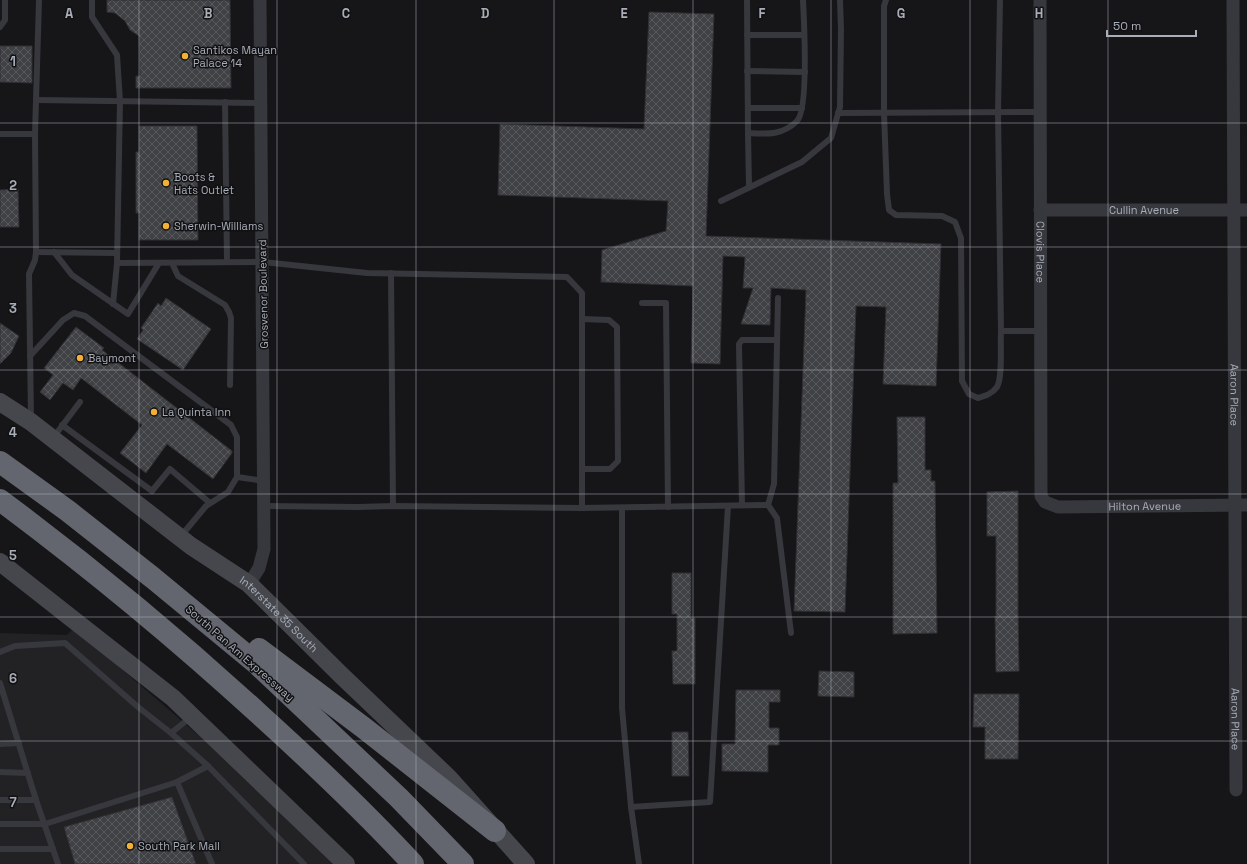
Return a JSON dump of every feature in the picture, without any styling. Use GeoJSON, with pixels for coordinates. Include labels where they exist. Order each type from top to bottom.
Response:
{"type":"FeatureCollection","features":[{"type":"Feature","properties":{"kind":"highway","name":"South Pan Am Expressway"},"geometry":{"type":"LineString","coordinates":[[0,462],[68,511],[154,578],[256,663],[399,798],[463,864]]}},
{"type":"Feature","properties":{"kind":"highway"},"geometry":{"type":"LineString","coordinates":[[0,500],[62,546],[216,674],[338,787],[413,864]]}},
{"type":"Feature","properties":{"kind":"highway"},"geometry":{"type":"LineString","coordinates":[[68,511],[145,558],[267,656],[364,728],[495,831]]}},
{"type":"Feature","properties":{"kind":"highway"},"geometry":{"type":"LineString","coordinates":[[338,787],[396,864]]}},
{"type":"Feature","properties":{"kind":"main road","name":"Interstate 35 South"},"geometry":{"type":"LineString","coordinates":[[0,402],[31,422],[57,432],[180,538],[249,584],[341,676],[449,778],[526,864]]}},
{"type":"Feature","properties":{"kind":"main road"},"geometry":{"type":"LineString","coordinates":[[0,562],[173,698],[346,864]]}},
{"type":"Feature","properties":{"kind":"street","name":"Grosvenor Boulevard"},"geometry":{"type":"LineString","coordinates":[[249,584],[259,568],[264,549],[260,0]]}},
{"type":"Feature","properties":{"kind":"street","name":"Clovis Place"},"geometry":{"type":"LineString","coordinates":[[1040,0],[1040,487],[1041,496],[1045,502]]}},
{"type":"Feature","properties":{"kind":"street","name":"Aaron Place"},"geometry":{"type":"LineString","coordinates":[[1233,0],[1241,210],[1234,505],[1236,790]]}},
{"type":"Feature","properties":{"kind":"street","name":"Cullin Avenue"},"geometry":{"type":"LineString","coordinates":[[1040,210],[1241,210]]}},
{"type":"Feature","properties":{"kind":"street","name":"Hilton Avenue"},"geometry":{"type":"LineString","coordinates":[[1045,502],[1049,505],[1058,507],[1247,505]]}},
{"type":"Feature","properties":{"kind":"lane"},"geometry":{"type":"LineString","coordinates":[[0,27],[5,20],[5,0]]}},
{"type":"Feature","properties":{"kind":"lane"},"geometry":{"type":"LineString","coordinates":[[31,422],[29,274],[35,260],[36,252],[35,134],[39,0]]}},
{"type":"Feature","properties":{"kind":"lane"},"geometry":{"type":"LineString","coordinates":[[92,0],[92,17],[117,55],[120,101],[117,263],[113,304]]}},
{"type":"Feature","properties":{"kind":"lane"},"geometry":{"type":"LineString","coordinates":[[747,0],[749,187]]}},
{"type":"Feature","properties":{"kind":"lane"},"geometry":{"type":"LineString","coordinates":[[748,133],[773,134],[785,130],[798,120],[802,108],[805,72],[804,0]]}},
{"type":"Feature","properties":{"kind":"lane"},"geometry":{"type":"LineString","coordinates":[[721,201],[802,162],[831,138],[840,107],[840,0]]}},
{"type":"Feature","properties":{"kind":"lane"},"geometry":{"type":"LineString","coordinates":[[886,0],[884,6],[884,113],[889,210],[896,215],[942,216],[955,222],[961,238],[962,381],[969,394],[978,398],[988,396],[997,387],[1000,376],[998,112],[1000,0]]}},
{"type":"Feature","properties":{"kind":"lane"},"geometry":{"type":"LineString","coordinates":[[747,35],[804,35]]}},
{"type":"Feature","properties":{"kind":"lane"},"geometry":{"type":"LineString","coordinates":[[747,72],[805,72]]}},
{"type":"Feature","properties":{"kind":"lane"},"geometry":{"type":"LineString","coordinates":[[36,100],[260,103]]}},
{"type":"Feature","properties":{"kind":"lane"},"geometry":{"type":"LineString","coordinates":[[226,102],[227,262]]}},
{"type":"Feature","properties":{"kind":"lane"},"geometry":{"type":"LineString","coordinates":[[748,108],[802,108]]}},
{"type":"Feature","properties":{"kind":"lane"},"geometry":{"type":"LineString","coordinates":[[838,113],[1040,112]]}},
{"type":"Feature","properties":{"kind":"lane"},"geometry":{"type":"LineString","coordinates":[[0,134],[35,134]]}},
{"type":"Feature","properties":{"kind":"lane"},"geometry":{"type":"LineString","coordinates":[[36,252],[116,253]]}},
{"type":"Feature","properties":{"kind":"lane"},"geometry":{"type":"LineString","coordinates":[[54,252],[72,275],[128,314],[159,262]]}},
{"type":"Feature","properties":{"kind":"lane"},"geometry":{"type":"LineString","coordinates":[[172,262],[178,276],[225,305],[229,312],[231,318],[230,386]]}},
{"type":"Feature","properties":{"kind":"lane"},"geometry":{"type":"LineString","coordinates":[[117,263],[263,262],[367,273],[567,277],[582,294],[582,508]]}},
{"type":"Feature","properties":{"kind":"lane"},"geometry":{"type":"LineString","coordinates":[[391,273],[393,506]]}},
{"type":"Feature","properties":{"kind":"lane"},"geometry":{"type":"LineString","coordinates":[[768,505],[774,484],[778,298]]}},
{"type":"Feature","properties":{"kind":"lane"},"geometry":{"type":"LineString","coordinates":[[642,304],[666,304],[668,507]]}},
{"type":"Feature","properties":{"kind":"lane"},"geometry":{"type":"LineString","coordinates":[[30,356],[63,320],[74,313],[84,316],[231,425],[238,437],[237,477],[228,492],[206,506],[180,538]]}},
{"type":"Feature","properties":{"kind":"lane"},"geometry":{"type":"LineString","coordinates":[[582,320],[609,320],[617,327],[618,461],[610,469],[582,469]]}},
{"type":"Feature","properties":{"kind":"lane"},"geometry":{"type":"LineString","coordinates":[[1000,331],[1040,331]]}},
{"type":"Feature","properties":{"kind":"lane"},"geometry":{"type":"LineString","coordinates":[[742,505],[739,344],[742,340],[776,340]]}},
{"type":"Feature","properties":{"kind":"lane"},"geometry":{"type":"LineString","coordinates":[[80,402],[57,432],[152,491],[170,469],[210,503]]}},
{"type":"Feature","properties":{"kind":"lane"},"geometry":{"type":"LineString","coordinates":[[237,477],[264,481]]}},
{"type":"Feature","properties":{"kind":"lane"},"geometry":{"type":"LineString","coordinates":[[264,506],[622,508],[768,505]]}},
{"type":"Feature","properties":{"kind":"lane"},"geometry":{"type":"LineString","coordinates":[[768,505],[777,518],[791,633]]}},
{"type":"Feature","properties":{"kind":"lane"},"geometry":{"type":"LineString","coordinates":[[632,807],[710,802],[728,506]]}},
{"type":"Feature","properties":{"kind":"lane"},"geometry":{"type":"LineString","coordinates":[[622,508],[622,708],[639,864]]}},
{"type":"Feature","properties":{"kind":"lane"},"geometry":{"type":"LineString","coordinates":[[0,652],[15,646],[65,643],[208,766],[304,864]]}},
{"type":"Feature","properties":{"kind":"lane"},"geometry":{"type":"LineString","coordinates":[[0,683],[36,800],[58,864]]}},
{"type":"Feature","properties":{"kind":"lane"},"geometry":{"type":"LineString","coordinates":[[171,733],[192,716]]}},
{"type":"Feature","properties":{"kind":"lane"},"geometry":{"type":"LineString","coordinates":[[0,744],[19,743]]}},
{"type":"Feature","properties":{"kind":"lane"},"geometry":{"type":"LineString","coordinates":[[0,824],[44,824],[177,782],[208,766]]}},
{"type":"Feature","properties":{"kind":"lane"},"geometry":{"type":"LineString","coordinates":[[0,772],[28,773]]}},
{"type":"Feature","properties":{"kind":"lane"},"geometry":{"type":"LineString","coordinates":[[177,782],[212,864]]}},
{"type":"Feature","properties":{"kind":"lane"},"geometry":{"type":"LineString","coordinates":[[0,800],[36,800]]}},
{"type":"Feature","properties":{"kind":"lane"},"geometry":{"type":"LineString","coordinates":[[0,849],[53,849]]}},
{"type":"Feature","properties":{"kind":"shaded area"},"geometry":{"type":"Polygon","coordinates":[[[74,628],[204,740],[305,831],[333,864],[0,864],[0,633],[67,635],[74,628]]]}},
{"type":"Feature","properties":{"kind":"building","name":"Santikos Mayan Palace 14"},"geometry":{"type":"Polygon","coordinates":[[[107,0],[230,0],[231,88],[136,88],[136,76],[140,76],[139,36],[130,30],[125,21],[115,13],[107,12],[107,0]]]}},
{"type":"Feature","properties":{"kind":"building"},"geometry":{"type":"Polygon","coordinates":[[[649,12],[714,14],[706,236],[941,244],[936,386],[883,384],[886,307],[856,306],[845,612],[794,611],[806,290],[771,288],[770,325],[741,324],[753,288],[743,288],[745,257],[723,256],[720,364],[691,363],[693,286],[601,282],[602,250],[666,231],[668,201],[498,195],[500,124],[644,129],[649,12]]]}},
{"type":"Feature","properties":{"kind":"building"},"geometry":{"type":"Polygon","coordinates":[[[0,46],[32,46],[32,83],[0,82],[0,46]]]}},
{"type":"Feature","properties":{"kind":"building"},"geometry":{"type":"Polygon","coordinates":[[[139,126],[197,126],[198,240],[139,240],[139,213],[136,213],[136,152],[139,152],[139,126]]]}},
{"type":"Feature","properties":{"kind":"building"},"geometry":{"type":"Polygon","coordinates":[[[18,189],[19,227],[0,227],[0,190],[18,189]]]}},
{"type":"Feature","properties":{"kind":"building"},"geometry":{"type":"Polygon","coordinates":[[[166,298],[211,329],[183,370],[137,339],[143,330],[141,328],[158,303],[161,306],[166,298]]]}},
{"type":"Feature","properties":{"kind":"building"},"geometry":{"type":"Polygon","coordinates":[[[0,323],[19,336],[11,353],[0,364],[0,323]]]}},
{"type":"Feature","properties":{"kind":"building","name":"La Quinta Inn"},"geometry":{"type":"Polygon","coordinates":[[[76,327],[104,348],[102,350],[232,451],[213,479],[167,444],[146,473],[120,453],[142,425],[81,378],[73,390],[63,383],[50,400],[40,392],[53,375],[44,368],[76,327]]]}},
{"type":"Feature","properties":{"kind":"building"},"geometry":{"type":"Polygon","coordinates":[[[897,417],[925,417],[925,470],[931,470],[931,481],[935,481],[937,633],[893,634],[893,483],[898,483],[897,417]]]}},
{"type":"Feature","properties":{"kind":"building"},"geometry":{"type":"Polygon","coordinates":[[[1018,491],[1019,671],[996,672],[996,536],[987,536],[987,492],[1018,491]]]}},
{"type":"Feature","properties":{"kind":"building"},"geometry":{"type":"Polygon","coordinates":[[[672,573],[691,573],[691,618],[695,618],[695,684],[673,684],[672,651],[677,651],[677,614],[672,614],[672,573]]]}},
{"type":"Feature","properties":{"kind":"building"},"geometry":{"type":"Polygon","coordinates":[[[819,671],[854,672],[854,697],[818,696],[819,671]]]}},
{"type":"Feature","properties":{"kind":"building"},"geometry":{"type":"Polygon","coordinates":[[[736,690],[780,690],[780,702],[769,702],[769,728],[779,728],[779,745],[768,745],[768,772],[722,771],[722,744],[735,744],[736,690]]]}},
{"type":"Feature","properties":{"kind":"building"},"geometry":{"type":"Polygon","coordinates":[[[974,694],[1019,694],[1018,759],[985,759],[985,727],[973,727],[974,694]]]}},
{"type":"Feature","properties":{"kind":"building"},"geometry":{"type":"Polygon","coordinates":[[[672,732],[688,732],[689,776],[672,776],[672,732]]]}},
{"type":"Feature","properties":{"kind":"building","name":"South Park Mall"},"geometry":{"type":"Polygon","coordinates":[[[172,797],[196,864],[75,864],[64,827],[172,797]]]}},
{"type":"Feature","properties":{"kind":"place","name":"Santikos Mayan Palace 14"},"geometry":{"type":"Point","coordinates":[185,56]}},
{"type":"Feature","properties":{"kind":"place","name":"Boots & Hats Outlet"},"geometry":{"type":"Point","coordinates":[166,183]}},
{"type":"Feature","properties":{"kind":"place","name":"Sherwin-Williams"},"geometry":{"type":"Point","coordinates":[166,226]}},
{"type":"Feature","properties":{"kind":"place","name":"Baymont"},"geometry":{"type":"Point","coordinates":[80,358]}},
{"type":"Feature","properties":{"kind":"place","name":"La Quinta Inn"},"geometry":{"type":"Point","coordinates":[154,412]}},
{"type":"Feature","properties":{"kind":"place","name":"South Park Mall"},"geometry":{"type":"Point","coordinates":[130,846]}}]}
